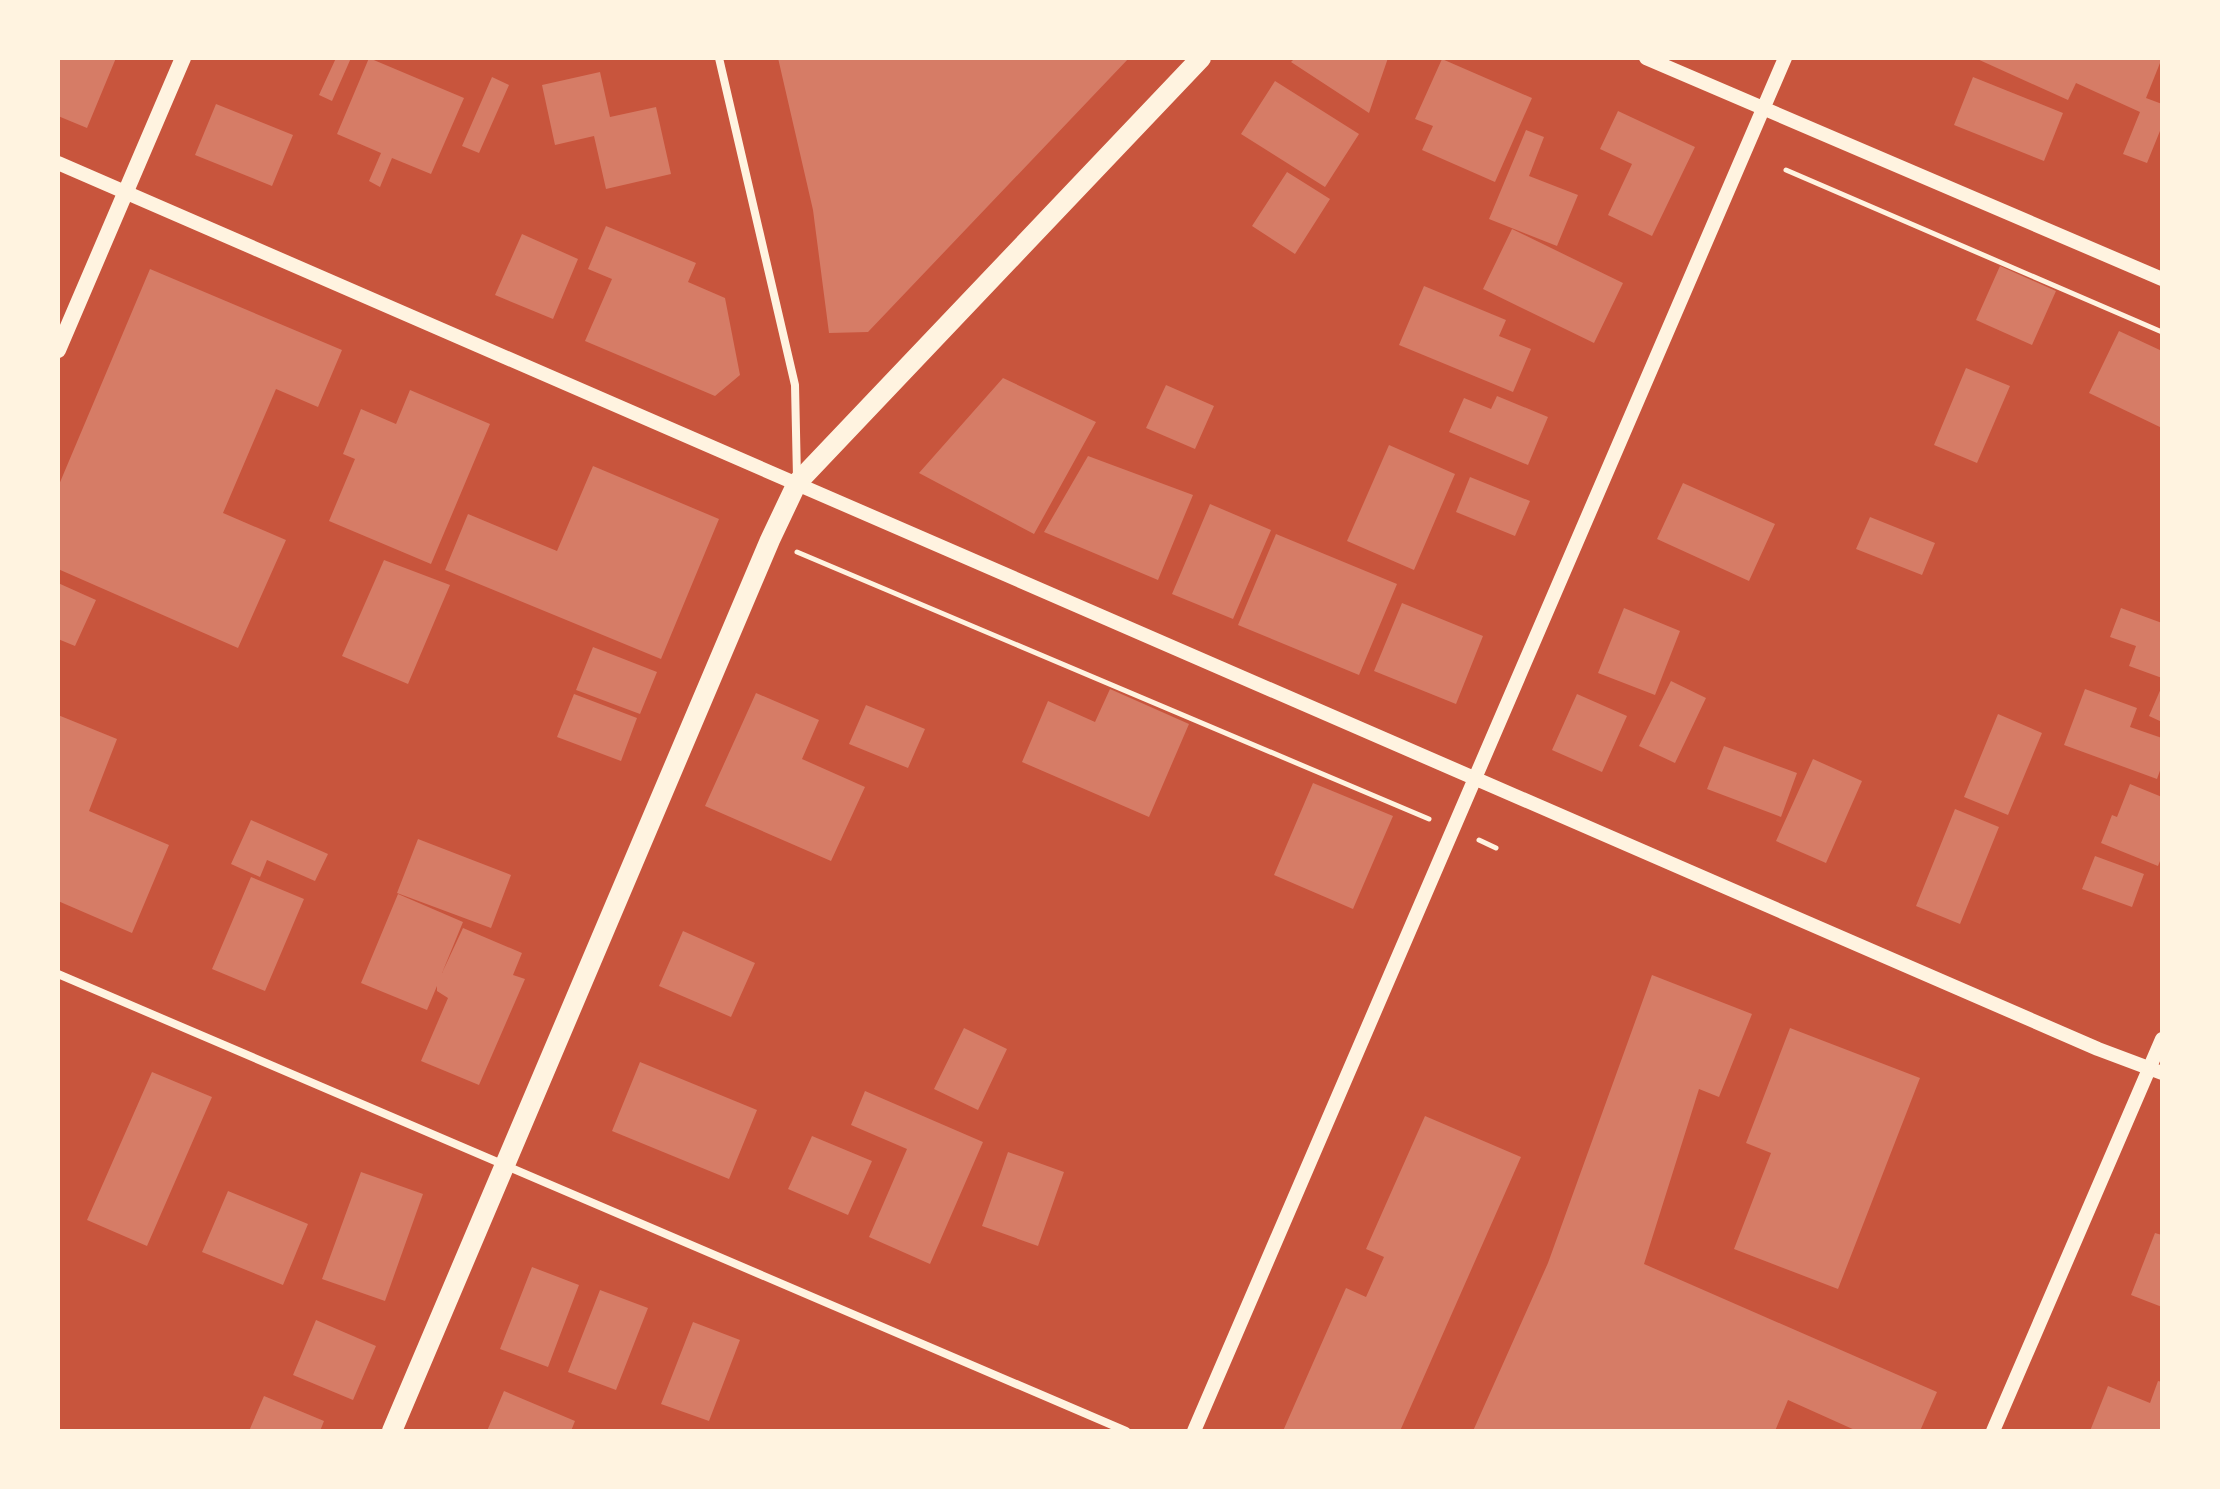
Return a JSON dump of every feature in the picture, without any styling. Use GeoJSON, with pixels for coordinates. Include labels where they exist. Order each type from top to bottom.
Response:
{"type":"FeatureCollection","features":[{"type":"Feature","properties":{"kind":"main road"},"geometry":{"type":"LineString","coordinates":[[58,350],[183,58]]}},
{"type":"Feature","properties":{"kind":"main road"},"geometry":{"type":"LineString","coordinates":[[392,1431],[770,540],[797,483],[1201,58]]}},
{"type":"Feature","properties":{"kind":"street"},"geometry":{"type":"LineString","coordinates":[[719,58],[795,385],[797,483]]}},
{"type":"Feature","properties":{"kind":"street"},"geometry":{"type":"LineString","coordinates":[[1646,58],[2162,279]]}},
{"type":"Feature","properties":{"kind":"street"},"geometry":{"type":"LineString","coordinates":[[1194,1431],[1785,58]]}},
{"type":"Feature","properties":{"kind":"street"},"geometry":{"type":"LineString","coordinates":[[58,163],[2083,1043],[2156,1070]]}},
{"type":"Feature","properties":{"kind":"street"},"geometry":{"type":"LineString","coordinates":[[58,974],[1126,1431]]}},
{"type":"Feature","properties":{"kind":"street"},"geometry":{"type":"LineString","coordinates":[[1993,1431],[2156,1070],[2162,1039]]}},
{"type":"Feature","properties":{"kind":"path"},"geometry":{"type":"LineString","coordinates":[[1786,170],[2162,332]]}},
{"type":"Feature","properties":{"kind":"path"},"geometry":{"type":"LineString","coordinates":[[770,540],[1496,848]]}},
{"type":"Feature","properties":{"kind":"building"},"geometry":{"type":"Polygon","coordinates":[[[58,58],[116,58],[87,128],[58,116],[58,58]]]}},
{"type":"Feature","properties":{"kind":"building"},"geometry":{"type":"Polygon","coordinates":[[[336,58],[351,58],[332,101],[319,95],[336,58]]]}},
{"type":"Feature","properties":{"kind":"building"},"geometry":{"type":"Polygon","coordinates":[[[369,58],[464,98],[431,174],[392,158],[380,187],[369,181],[381,153],[337,134],[369,58]]]}},
{"type":"Feature","properties":{"kind":"building"},"geometry":{"type":"Polygon","coordinates":[[[778,58],[1129,58],[868,332],[829,333],[813,210],[778,58]]]}},
{"type":"Feature","properties":{"kind":"building"},"geometry":{"type":"Polygon","coordinates":[[[1295,58],[1388,58],[1369,113],[1291,62],[1295,58]]]}},
{"type":"Feature","properties":{"kind":"building"},"geometry":{"type":"Polygon","coordinates":[[[1975,58],[2162,58],[2146,98],[2162,104],[2162,126],[2147,163],[2123,154],[2140,112],[2076,83],[2068,100],[1975,58]]]}},
{"type":"Feature","properties":{"kind":"building"},"geometry":{"type":"Polygon","coordinates":[[[1442,59],[1532,98],[1495,182],[1422,150],[1433,126],[1415,119],[1442,59]]]}},
{"type":"Feature","properties":{"kind":"building"},"geometry":{"type":"Polygon","coordinates":[[[600,72],[610,117],[656,107],[671,174],[606,189],[594,136],[555,145],[542,85],[600,72]]]}},
{"type":"Feature","properties":{"kind":"building"},"geometry":{"type":"Polygon","coordinates":[[[492,77],[509,85],[479,153],[462,146],[492,77]]]}},
{"type":"Feature","properties":{"kind":"building"},"geometry":{"type":"Polygon","coordinates":[[[1973,77],[2063,113],[2044,161],[1954,125],[1973,77]]]}},
{"type":"Feature","properties":{"kind":"building"},"geometry":{"type":"Polygon","coordinates":[[[1275,81],[1359,134],[1325,187],[1241,134],[1275,81]]]}},
{"type":"Feature","properties":{"kind":"building"},"geometry":{"type":"Polygon","coordinates":[[[216,104],[293,135],[272,186],[195,155],[216,104]]]}},
{"type":"Feature","properties":{"kind":"building"},"geometry":{"type":"Polygon","coordinates":[[[1618,111],[1695,147],[1652,236],[1608,215],[1632,164],[1600,149],[1618,111]]]}},
{"type":"Feature","properties":{"kind":"building"},"geometry":{"type":"Polygon","coordinates":[[[1526,130],[1544,137],[1529,176],[1578,195],[1557,246],[1489,219],[1526,130]]]}},
{"type":"Feature","properties":{"kind":"building"},"geometry":{"type":"Polygon","coordinates":[[[1287,172],[1330,199],[1295,254],[1252,226],[1287,172]]]}},
{"type":"Feature","properties":{"kind":"building"},"geometry":{"type":"Polygon","coordinates":[[[606,226],[696,263],[688,282],[725,298],[740,375],[715,396],[585,341],[612,279],[588,269],[606,226]]]}},
{"type":"Feature","properties":{"kind":"building"},"geometry":{"type":"Polygon","coordinates":[[[1512,229],[1623,283],[1594,343],[1483,289],[1512,229]]]}},
{"type":"Feature","properties":{"kind":"building"},"geometry":{"type":"Polygon","coordinates":[[[522,234],[578,259],[553,319],[495,295],[522,234]]]}},
{"type":"Feature","properties":{"kind":"building"},"geometry":{"type":"Polygon","coordinates":[[[2000,266],[2056,291],[2032,345],[1976,320],[2000,266]]]}},
{"type":"Feature","properties":{"kind":"building"},"geometry":{"type":"Polygon","coordinates":[[[150,269],[342,350],[318,407],[276,389],[223,513],[286,540],[238,648],[58,569],[58,487],[150,269]]]}},
{"type":"Feature","properties":{"kind":"building"},"geometry":{"type":"Polygon","coordinates":[[[1424,286],[1506,320],[1499,336],[1531,349],[1513,392],[1399,345],[1424,286]]]}},
{"type":"Feature","properties":{"kind":"building"},"geometry":{"type":"Polygon","coordinates":[[[2119,331],[2162,351],[2162,428],[2089,393],[2119,331]]]}},
{"type":"Feature","properties":{"kind":"building"},"geometry":{"type":"Polygon","coordinates":[[[1966,368],[2010,386],[1977,463],[1934,445],[1966,368]]]}},
{"type":"Feature","properties":{"kind":"building"},"geometry":{"type":"Polygon","coordinates":[[[1003,378],[1096,422],[1034,534],[919,473],[1003,378]]]}},
{"type":"Feature","properties":{"kind":"building"},"geometry":{"type":"Polygon","coordinates":[[[1166,385],[1214,406],[1195,449],[1146,428],[1166,385]]]}},
{"type":"Feature","properties":{"kind":"building"},"geometry":{"type":"Polygon","coordinates":[[[410,390],[490,424],[431,564],[329,521],[355,459],[343,454],[361,409],[396,424],[410,390]]]}},
{"type":"Feature","properties":{"kind":"building"},"geometry":{"type":"Polygon","coordinates":[[[1497,396],[1548,417],[1528,465],[1449,432],[1464,398],[1491,409],[1497,396]]]}},
{"type":"Feature","properties":{"kind":"building"},"geometry":{"type":"Polygon","coordinates":[[[1389,445],[1455,474],[1414,570],[1347,541],[1389,445]]]}},
{"type":"Feature","properties":{"kind":"building"},"geometry":{"type":"Polygon","coordinates":[[[1088,456],[1193,495],[1158,580],[1044,532],[1088,456]]]}},
{"type":"Feature","properties":{"kind":"building"},"geometry":{"type":"Polygon","coordinates":[[[593,466],[719,519],[661,659],[445,570],[468,514],[557,551],[593,466]]]}},
{"type":"Feature","properties":{"kind":"building"},"geometry":{"type":"Polygon","coordinates":[[[1470,477],[1530,501],[1515,536],[1456,512],[1470,477]]]}},
{"type":"Feature","properties":{"kind":"building"},"geometry":{"type":"Polygon","coordinates":[[[1683,483],[1775,524],[1749,581],[1657,539],[1683,483]]]}},
{"type":"Feature","properties":{"kind":"building"},"geometry":{"type":"Polygon","coordinates":[[[1210,504],[1271,530],[1233,619],[1172,594],[1210,504]]]}},
{"type":"Feature","properties":{"kind":"building"},"geometry":{"type":"Polygon","coordinates":[[[1870,517],[1935,543],[1922,575],[1856,549],[1870,517]]]}},
{"type":"Feature","properties":{"kind":"building"},"geometry":{"type":"Polygon","coordinates":[[[1276,534],[1397,584],[1359,675],[1238,625],[1276,534]]]}},
{"type":"Feature","properties":{"kind":"building"},"geometry":{"type":"Polygon","coordinates":[[[384,560],[450,585],[408,684],[342,656],[384,560]]]}},
{"type":"Feature","properties":{"kind":"building"},"geometry":{"type":"Polygon","coordinates":[[[58,583],[96,600],[75,646],[58,639],[58,583]]]}},
{"type":"Feature","properties":{"kind":"building"},"geometry":{"type":"Polygon","coordinates":[[[1402,603],[1483,636],[1456,704],[1374,671],[1402,603]]]}},
{"type":"Feature","properties":{"kind":"building"},"geometry":{"type":"Polygon","coordinates":[[[1624,608],[1680,631],[1655,695],[1598,673],[1624,608]]]}},
{"type":"Feature","properties":{"kind":"building"},"geometry":{"type":"Polygon","coordinates":[[[2121,608],[2162,623],[2162,678],[2129,666],[2136,646],[2110,637],[2121,608]]]}},
{"type":"Feature","properties":{"kind":"building"},"geometry":{"type":"Polygon","coordinates":[[[593,647],[657,672],[640,714],[576,690],[593,647]]]}},
{"type":"Feature","properties":{"kind":"building"},"geometry":{"type":"Polygon","coordinates":[[[1671,681],[1706,698],[1675,763],[1639,746],[1671,681]]]}},
{"type":"Feature","properties":{"kind":"building"},"geometry":{"type":"Polygon","coordinates":[[[2162,686],[2162,722],[2149,716],[2162,686]]]}},
{"type":"Feature","properties":{"kind":"building"},"geometry":{"type":"Polygon","coordinates":[[[1110,689],[1189,724],[1149,817],[1022,762],[1048,701],[1095,722],[1110,689]]]}},
{"type":"Feature","properties":{"kind":"building"},"geometry":{"type":"Polygon","coordinates":[[[2085,689],[2137,708],[2130,727],[2162,738],[2162,765],[2157,779],[2064,745],[2085,689]]]}},
{"type":"Feature","properties":{"kind":"building"},"geometry":{"type":"Polygon","coordinates":[[[756,693],[819,720],[802,759],[865,787],[831,861],[705,806],[756,693]]]}},
{"type":"Feature","properties":{"kind":"building"},"geometry":{"type":"Polygon","coordinates":[[[574,694],[637,718],[621,761],[557,737],[574,694]]]}},
{"type":"Feature","properties":{"kind":"building"},"geometry":{"type":"Polygon","coordinates":[[[1577,694],[1627,716],[1602,772],[1552,750],[1577,694]]]}},
{"type":"Feature","properties":{"kind":"building"},"geometry":{"type":"Polygon","coordinates":[[[866,705],[925,729],[908,768],[849,744],[866,705]]]}},
{"type":"Feature","properties":{"kind":"building"},"geometry":{"type":"Polygon","coordinates":[[[1998,714],[2042,733],[2008,815],[1964,797],[1998,714]]]}},
{"type":"Feature","properties":{"kind":"building"},"geometry":{"type":"Polygon","coordinates":[[[58,715],[117,739],[89,811],[169,845],[132,933],[58,901],[58,715]]]}},
{"type":"Feature","properties":{"kind":"building"},"geometry":{"type":"Polygon","coordinates":[[[1724,746],[1797,773],[1781,817],[1707,789],[1724,746]]]}},
{"type":"Feature","properties":{"kind":"building"},"geometry":{"type":"Polygon","coordinates":[[[1813,759],[1862,781],[1826,863],[1776,841],[1813,759]]]}},
{"type":"Feature","properties":{"kind":"building"},"geometry":{"type":"Polygon","coordinates":[[[1313,783],[1393,816],[1353,909],[1274,875],[1313,783]]]}},
{"type":"Feature","properties":{"kind":"building"},"geometry":{"type":"Polygon","coordinates":[[[2130,784],[2162,797],[2162,856],[2158,866],[2101,843],[2112,815],[2117,817],[2130,784]]]}},
{"type":"Feature","properties":{"kind":"building"},"geometry":{"type":"Polygon","coordinates":[[[1955,809],[1999,827],[1960,924],[1916,906],[1955,809]]]}},
{"type":"Feature","properties":{"kind":"building"},"geometry":{"type":"Polygon","coordinates":[[[251,820],[328,854],[315,881],[267,860],[260,877],[231,864],[251,820]]]}},
{"type":"Feature","properties":{"kind":"building"},"geometry":{"type":"Polygon","coordinates":[[[418,839],[511,875],[491,928],[397,893],[418,839]]]}},
{"type":"Feature","properties":{"kind":"building"},"geometry":{"type":"Polygon","coordinates":[[[2095,856],[2144,874],[2132,907],[2082,889],[2095,856]]]}},
{"type":"Feature","properties":{"kind":"building"},"geometry":{"type":"Polygon","coordinates":[[[251,877],[304,899],[265,991],[212,969],[251,877]]]}},
{"type":"Feature","properties":{"kind":"building"},"geometry":{"type":"Polygon","coordinates":[[[398,894],[463,922],[442,973],[463,928],[522,953],[513,975],[525,979],[479,1085],[421,1061],[448,998],[437,991],[437,986],[427,1010],[361,983],[398,894]]]}},
{"type":"Feature","properties":{"kind":"building"},"geometry":{"type":"Polygon","coordinates":[[[683,931],[755,963],[731,1017],[659,986],[683,931]]]}},
{"type":"Feature","properties":{"kind":"building"},"geometry":{"type":"Polygon","coordinates":[[[1652,975],[1752,1014],[1719,1097],[1699,1089],[1644,1264],[1937,1392],[1920,1431],[1857,1431],[1788,1400],[1775,1431],[1473,1431],[1548,1263],[1652,975]]]}},
{"type":"Feature","properties":{"kind":"building"},"geometry":{"type":"Polygon","coordinates":[[[964,1028],[1007,1049],[978,1110],[934,1089],[964,1028]]]}},
{"type":"Feature","properties":{"kind":"building"},"geometry":{"type":"Polygon","coordinates":[[[1790,1028],[1920,1078],[1838,1289],[1734,1249],[1771,1153],[1746,1143],[1790,1028]]]}},
{"type":"Feature","properties":{"kind":"building"},"geometry":{"type":"Polygon","coordinates":[[[640,1062],[757,1110],[729,1179],[612,1131],[640,1062]]]}},
{"type":"Feature","properties":{"kind":"building"},"geometry":{"type":"Polygon","coordinates":[[[152,1072],[212,1097],[147,1246],[87,1220],[152,1072]]]}},
{"type":"Feature","properties":{"kind":"building"},"geometry":{"type":"Polygon","coordinates":[[[865,1091],[983,1142],[930,1264],[869,1237],[907,1149],[851,1125],[865,1091]]]}},
{"type":"Feature","properties":{"kind":"building"},"geometry":{"type":"Polygon","coordinates":[[[1425,1116],[1521,1157],[1400,1431],[1283,1431],[1346,1288],[1366,1297],[1384,1257],[1366,1249],[1425,1116]]]}},
{"type":"Feature","properties":{"kind":"building"},"geometry":{"type":"Polygon","coordinates":[[[812,1136],[872,1161],[848,1215],[788,1189],[812,1136]]]}},
{"type":"Feature","properties":{"kind":"building"},"geometry":{"type":"Polygon","coordinates":[[[1008,1152],[1064,1172],[1038,1246],[982,1226],[1008,1152]]]}},
{"type":"Feature","properties":{"kind":"building"},"geometry":{"type":"Polygon","coordinates":[[[361,1172],[423,1194],[385,1301],[322,1279],[361,1172]]]}},
{"type":"Feature","properties":{"kind":"building"},"geometry":{"type":"Polygon","coordinates":[[[228,1191],[308,1224],[283,1285],[202,1252],[228,1191]]]}},
{"type":"Feature","properties":{"kind":"building"},"geometry":{"type":"Polygon","coordinates":[[[2155,1233],[2162,1235],[2162,1307],[2131,1295],[2155,1233]]]}},
{"type":"Feature","properties":{"kind":"building"},"geometry":{"type":"Polygon","coordinates":[[[532,1267],[579,1285],[548,1367],[500,1349],[532,1267]]]}},
{"type":"Feature","properties":{"kind":"building"},"geometry":{"type":"Polygon","coordinates":[[[600,1290],[648,1308],[616,1390],[568,1372],[600,1290]]]}},
{"type":"Feature","properties":{"kind":"building"},"geometry":{"type":"Polygon","coordinates":[[[316,1320],[376,1346],[353,1400],[293,1375],[316,1320]]]}},
{"type":"Feature","properties":{"kind":"building"},"geometry":{"type":"Polygon","coordinates":[[[693,1322],[740,1340],[709,1421],[661,1404],[693,1322]]]}},
{"type":"Feature","properties":{"kind":"building"},"geometry":{"type":"Polygon","coordinates":[[[2158,1381],[2162,1382],[2162,1431],[2090,1431],[2108,1386],[2150,1403],[2158,1381]]]}},
{"type":"Feature","properties":{"kind":"building"},"geometry":{"type":"Polygon","coordinates":[[[504,1391],[575,1421],[571,1431],[487,1431],[504,1391]]]}},
{"type":"Feature","properties":{"kind":"building"},"geometry":{"type":"Polygon","coordinates":[[[264,1396],[324,1421],[320,1431],[249,1431],[264,1396]]]}}]}
